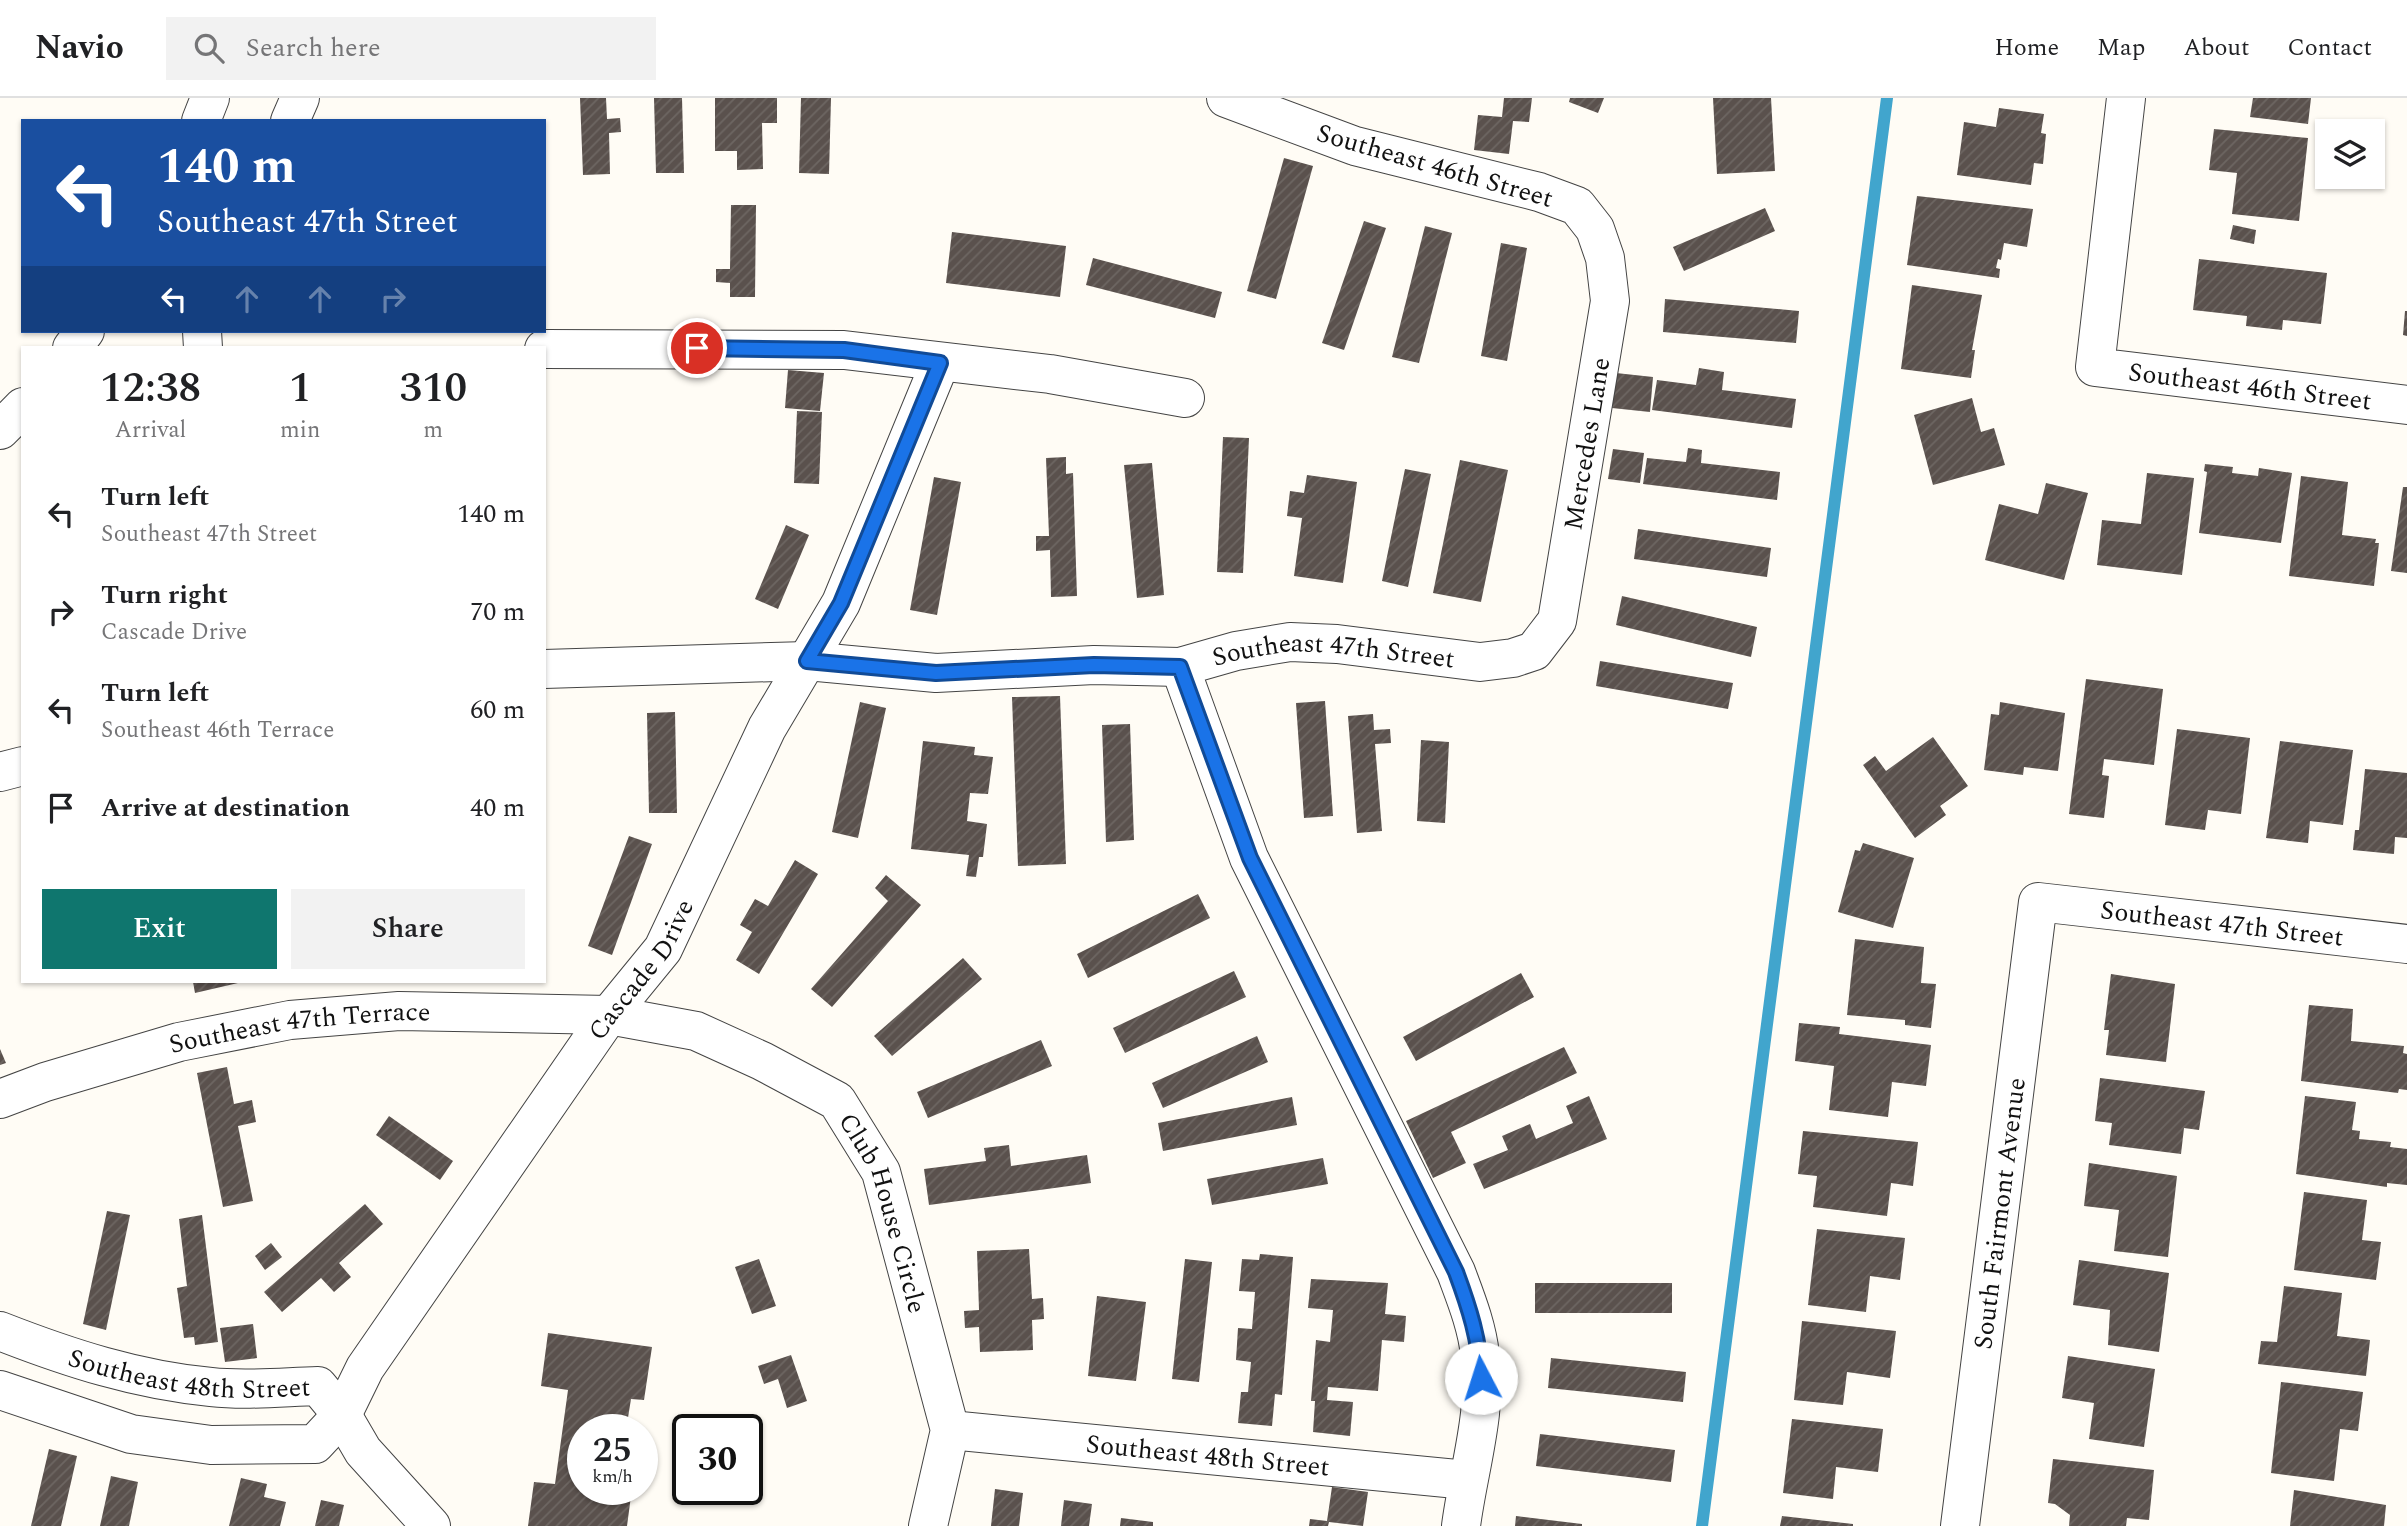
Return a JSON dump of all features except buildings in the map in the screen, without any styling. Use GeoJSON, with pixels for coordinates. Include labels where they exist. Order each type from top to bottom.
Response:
{"type":"FeatureCollection","features":[{"type":"Feature","properties":{"kind":"street"},"geometry":{"type":"LineString","coordinates":[[202,119],[210,98]]}},
{"type":"Feature","properties":{"kind":"street"},"geometry":{"type":"LineString","coordinates":[[290,119],[300,98]]}},
{"type":"Feature","properties":{"kind":"street","name":"Southeast 46th Street"},"geometry":{"type":"LineString","coordinates":[[1226,98],[1355,146],[1539,192],[1577,206],[1595,229]]}},
{"type":"Feature","properties":{"kind":"street","name":"Southeast 46th Street"},"geometry":{"type":"LineString","coordinates":[[2126,98],[2095,367],[2407,405]]}},
{"type":"Feature","properties":{"kind":"street","name":"Mercedes Lane"},"geometry":{"type":"LineString","coordinates":[[1534,650],[1557,621],[1610,301],[1605,258],[1595,229]]}},
{"type":"Feature","properties":{"kind":"street"},"geometry":{"type":"LineString","coordinates":[[546,349],[831,350],[1050,374],[1185,398]]}},
{"type":"Feature","properties":{"kind":"street","name":"Cascade Drive"},"geometry":{"type":"LineString","coordinates":[[342,1415],[365,1368],[609,1015],[663,949],[767,728],[841,603],[940,363]]}},
{"type":"Feature","properties":{"kind":"street"},"geometry":{"type":"LineString","coordinates":[[0,430],[21,409]]}},
{"type":"Feature","properties":{"kind":"street","name":"Southeast 47th Street"},"geometry":{"type":"LineString","coordinates":[[546,669],[807,661],[936,673],[1094,665],[1180,667],[1236,651],[1290,642],[1337,644],[1480,662],[1513,658],[1534,650]]}},
{"type":"Feature","properties":{"kind":"street"},"geometry":{"type":"LineString","coordinates":[[1180,667],[1250,858],[1450,1260],[1472,1314],[1480,1356],[1481,1400],[1461,1526]]}},
{"type":"Feature","properties":{"kind":"street"},"geometry":{"type":"LineString","coordinates":[[0,772],[21,767]]}},
{"type":"Feature","properties":{"kind":"street","name":"Southeast 47th Street"},"geometry":{"type":"LineString","coordinates":[[2038,902],[2407,944]]}},
{"type":"Feature","properties":{"kind":"street","name":"South Fairmont Avenue"},"geometry":{"type":"LineString","coordinates":[[1960,1526],[2038,902]]}},
{"type":"Feature","properties":{"kind":"street","name":"Southeast 47th Terrace"},"geometry":{"type":"LineString","coordinates":[[0,1099],[46,1082],[179,1042],[290,1020],[399,1010],[609,1015]]}},
{"type":"Feature","properties":{"kind":"street","name":"Club House Circle"},"geometry":{"type":"LineString","coordinates":[[609,1015],[696,1031],[762,1061],[836,1101],[881,1172],[950,1430],[928,1526]]}},
{"type":"Feature","properties":{"kind":"street","name":"Southeast 48th Street"},"geometry":{"type":"LineString","coordinates":[[0,1331],[57,1353],[134,1377],[214,1388],[318,1386],[342,1415],[315,1444],[211,1445],[131,1434],[0,1390]]}},
{"type":"Feature","properties":{"kind":"street"},"geometry":{"type":"LineString","coordinates":[[342,1415],[363,1451],[431,1526]]}},
{"type":"Feature","properties":{"kind":"street","name":"Southeast 48th Street"},"geometry":{"type":"LineString","coordinates":[[950,1430],[1467,1480]]}},
{"type":"Feature","properties":{"kind":"waterway"},"geometry":{"type":"LineString","coordinates":[[1702,1526],[1887,98]]}},
{"type":"Feature","properties":{"kind":"route"},"geometry":{"type":"LineString","coordinates":[[697,348],[844,350],[940,363],[841,603],[807,661],[936,673],[1094,665],[1180,667],[1250,858],[1456,1272],[1472,1314],[1481,1378]]}}]}
